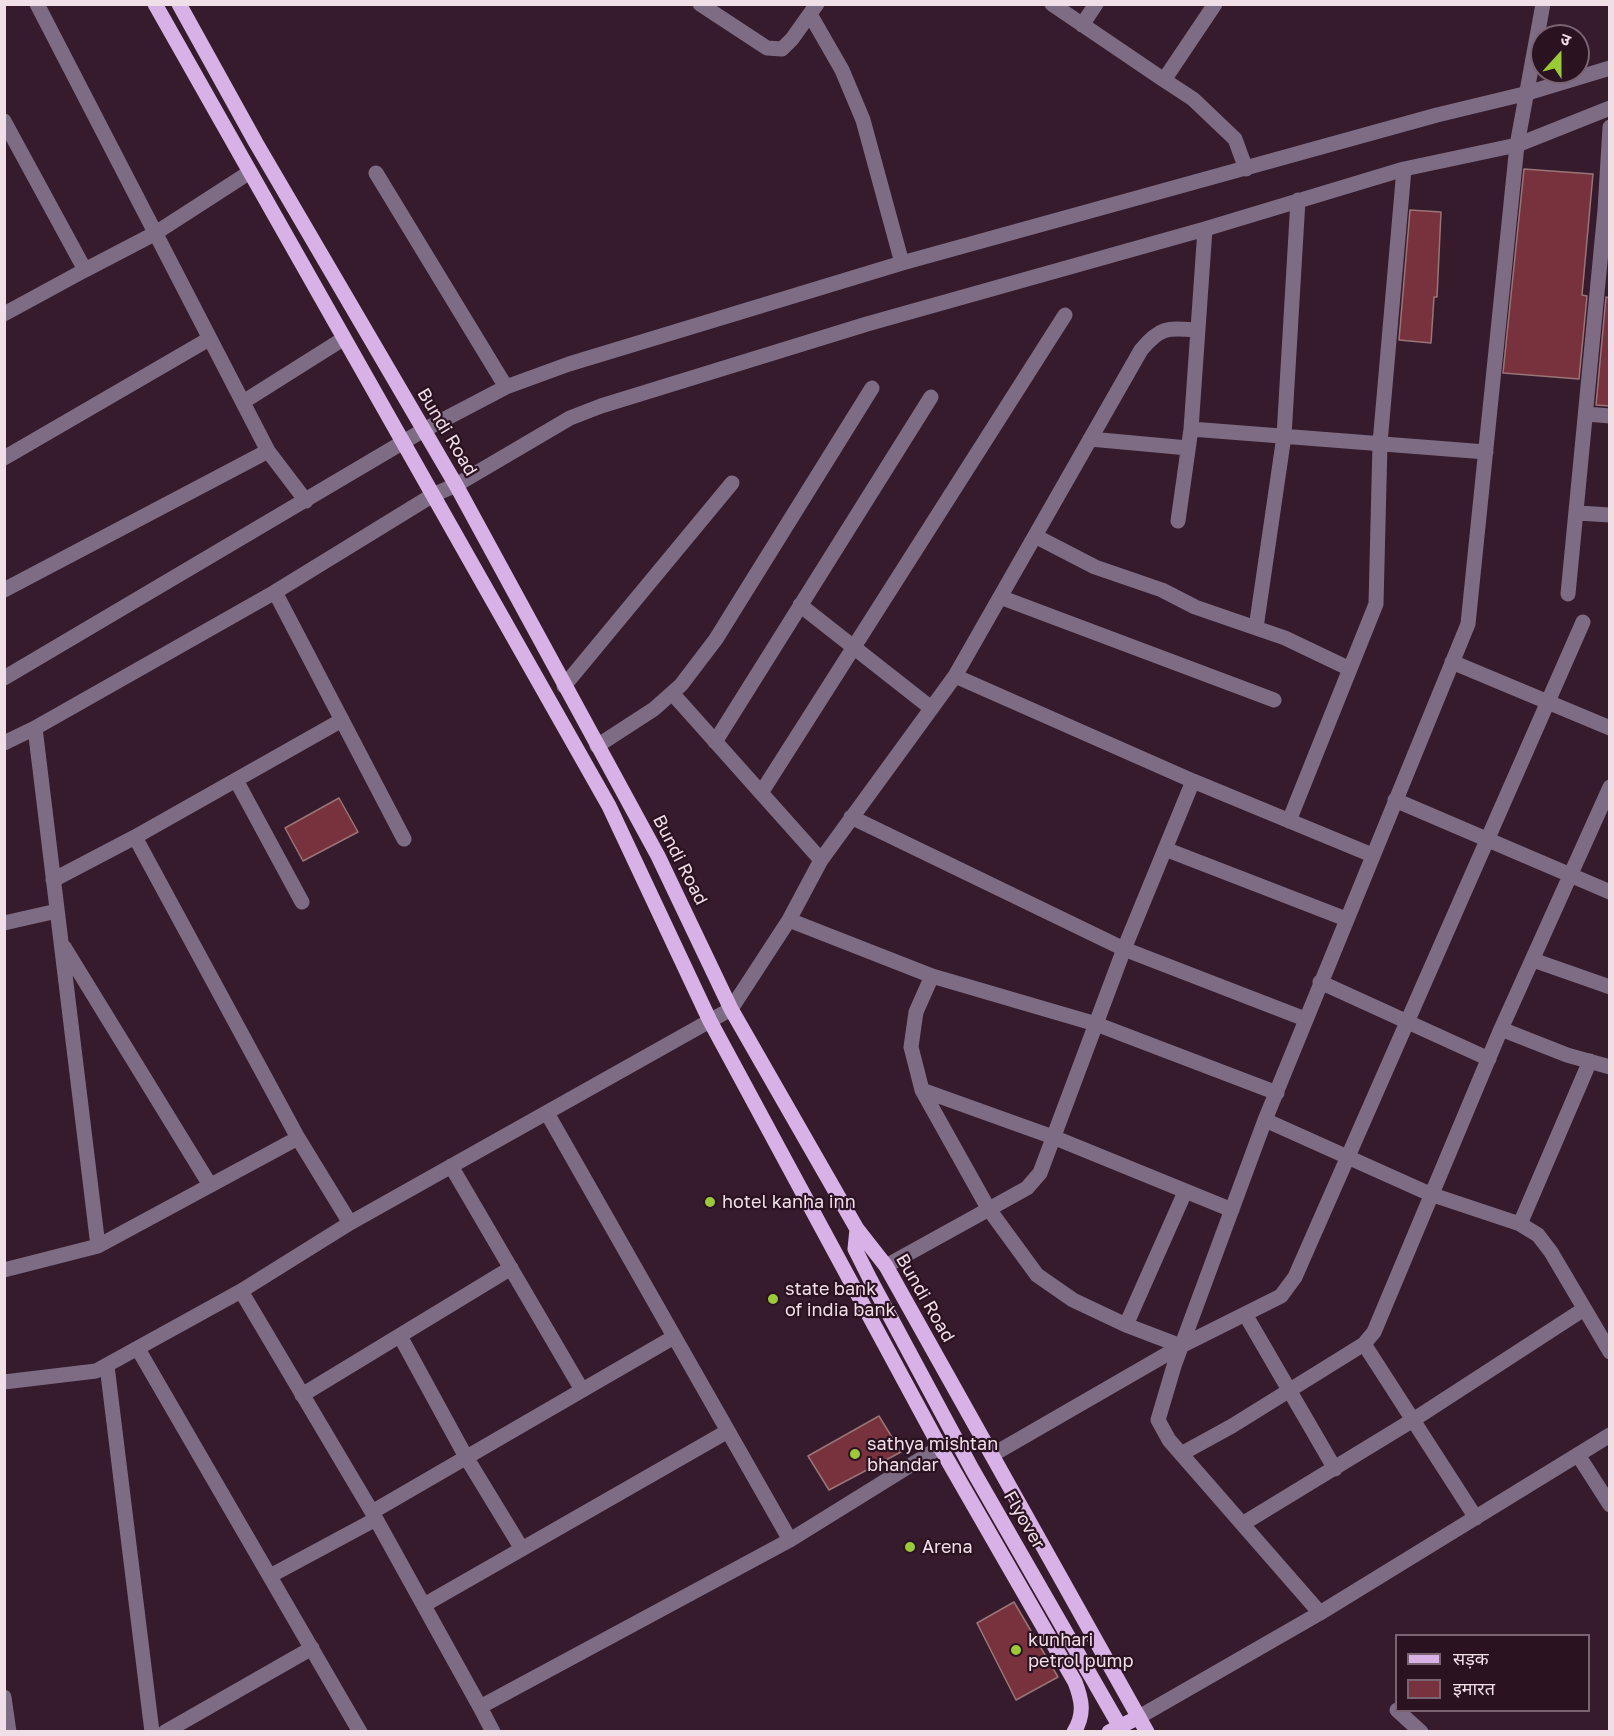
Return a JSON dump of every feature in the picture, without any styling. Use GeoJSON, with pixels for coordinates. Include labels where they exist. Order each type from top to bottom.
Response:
{"type":"FeatureCollection","features":[{"type":"Feature","properties":{"kind":"main road"},"geometry":{"type":"LineString","coordinates":[[155,4],[609,806],[710,1021],[940,1447],[1075,1682],[1081,1697],[1082,1713],[1074,1731]]}},
{"type":"Feature","properties":{"kind":"main road","name":"Bundi Road"},"geometry":{"type":"LineString","coordinates":[[179,4],[456,485],[658,856],[730,1009],[857,1229],[886,1266],[1147,1731]]}},
{"type":"Feature","properties":{"kind":"main road","name":"Flyover"},"geometry":{"type":"LineString","coordinates":[[857,1229],[855,1250],[871,1281],[972,1469],[1123,1731]]}},
{"type":"Feature","properties":{"kind":"main road"},"geometry":{"type":"LineString","coordinates":[[1109,1731],[1139,1717]]}},
{"type":"Feature","properties":{"kind":"street"},"geometry":{"type":"LineString","coordinates":[[36,4],[268,451],[306,501]]}},
{"type":"Feature","properties":{"kind":"street"},"geometry":{"type":"LineString","coordinates":[[1052,4],[1192,99],[1235,139],[1246,169]]}},
{"type":"Feature","properties":{"kind":"street"},"geometry":{"type":"LineString","coordinates":[[1082,25],[1096,4]]}},
{"type":"Feature","properties":{"kind":"street"},"geometry":{"type":"LineString","coordinates":[[1164,80],[1215,4]]}},
{"type":"Feature","properties":{"kind":"street"},"geometry":{"type":"LineString","coordinates":[[1320,1613],[1244,1523],[1169,1440],[1158,1420],[1181,1346],[1265,1120],[1468,624],[1517,145],[1523,98],[1543,4]]}},
{"type":"Feature","properties":{"kind":"street"},"geometry":{"type":"LineString","coordinates":[[705,6],[767,48],[782,49],[814,10],[863,120],[902,263]]}},
{"type":"Feature","properties":{"kind":"street"},"geometry":{"type":"LineString","coordinates":[[4,678],[404,442],[506,387],[578,360],[902,263],[1437,115],[1523,98],[1610,68]]}},
{"type":"Feature","properties":{"kind":"street"},"geometry":{"type":"LineString","coordinates":[[4,742],[35,728],[275,592],[433,495],[456,485],[570,418],[602,406],[878,321],[1205,229],[1404,169],[1517,145],[1610,108]]}},
{"type":"Feature","properties":{"kind":"street"},"geometry":{"type":"LineString","coordinates":[[7,125],[85,270]]}},
{"type":"Feature","properties":{"kind":"street"},"geometry":{"type":"LineString","coordinates":[[4,147],[7,125]]}},
{"type":"Feature","properties":{"kind":"street"},"geometry":{"type":"LineString","coordinates":[[1568,594],[1607,210],[1610,127]]}},
{"type":"Feature","properties":{"kind":"street"},"geometry":{"type":"LineString","coordinates":[[1288,821],[1376,604],[1380,443],[1404,169]]}},
{"type":"Feature","properties":{"kind":"street"},"geometry":{"type":"LineString","coordinates":[[4,314],[154,234],[250,172]]}},
{"type":"Feature","properties":{"kind":"street"},"geometry":{"type":"LineString","coordinates":[[376,173],[506,387]]}},
{"type":"Feature","properties":{"kind":"street"},"geometry":{"type":"LineString","coordinates":[[1256,628],[1284,436],[1298,200]]}},
{"type":"Feature","properties":{"kind":"street"},"geometry":{"type":"LineString","coordinates":[[1179,521],[1191,429],[1205,229]]}},
{"type":"Feature","properties":{"kind":"street"},"geometry":{"type":"LineString","coordinates":[[761,793],[1065,315]]}},
{"type":"Feature","properties":{"kind":"street"},"geometry":{"type":"LineString","coordinates":[[4,1382],[96,1371],[107,1366],[241,1291],[350,1223],[730,1009],[789,920],[821,860],[955,676],[1141,350],[1154,335],[1167,328],[1198,330]]}},
{"type":"Feature","properties":{"kind":"street"},"geometry":{"type":"LineString","coordinates":[[4,458],[209,339]]}},
{"type":"Feature","properties":{"kind":"street"},"geometry":{"type":"LineString","coordinates":[[243,402],[343,339]]}},
{"type":"Feature","properties":{"kind":"street"},"geometry":{"type":"LineString","coordinates":[[597,746],[654,709],[672,693],[716,639],[872,388]]}},
{"type":"Feature","properties":{"kind":"street"},"geometry":{"type":"LineString","coordinates":[[715,742],[931,397]]}},
{"type":"Feature","properties":{"kind":"street"},"geometry":{"type":"LineString","coordinates":[[1587,414],[1610,416]]}},
{"type":"Feature","properties":{"kind":"street"},"geometry":{"type":"LineString","coordinates":[[1191,429],[1486,452]]}},
{"type":"Feature","properties":{"kind":"street"},"geometry":{"type":"LineString","coordinates":[[1090,439],[1188,448]]}},
{"type":"Feature","properties":{"kind":"street"},"geometry":{"type":"LineString","coordinates":[[4,590],[268,451]]}},
{"type":"Feature","properties":{"kind":"street"},"geometry":{"type":"LineString","coordinates":[[564,686],[732,483]]}},
{"type":"Feature","properties":{"kind":"street"},"geometry":{"type":"LineString","coordinates":[[1578,513],[1610,515]]}},
{"type":"Feature","properties":{"kind":"street"},"geometry":{"type":"LineString","coordinates":[[1035,536],[1095,567],[1162,590],[1195,608],[1286,638],[1350,669]]}},
{"type":"Feature","properties":{"kind":"street"},"geometry":{"type":"LineString","coordinates":[[275,592],[404,839]]}},
{"type":"Feature","properties":{"kind":"street"},"geometry":{"type":"LineString","coordinates":[[1000,597],[1274,700]]}},
{"type":"Feature","properties":{"kind":"street"},"geometry":{"type":"LineString","coordinates":[[800,605],[932,708]]}},
{"type":"Feature","properties":{"kind":"street"},"geometry":{"type":"LineString","coordinates":[[992,1455],[1181,1346],[1281,1296],[1295,1277],[1583,622]]}},
{"type":"Feature","properties":{"kind":"street"},"geometry":{"type":"LineString","coordinates":[[1452,662],[1610,728]]}},
{"type":"Feature","properties":{"kind":"street"},"geometry":{"type":"LineString","coordinates":[[955,676],[1192,781],[1372,855]]}},
{"type":"Feature","properties":{"kind":"street"},"geometry":{"type":"LineString","coordinates":[[672,693],[821,860]]}},
{"type":"Feature","properties":{"kind":"street"},"geometry":{"type":"LineString","coordinates":[[53,880],[135,837],[342,720]]}},
{"type":"Feature","properties":{"kind":"street"},"geometry":{"type":"LineString","coordinates":[[35,728],[98,1246]]}},
{"type":"Feature","properties":{"kind":"street"},"geometry":{"type":"LineString","coordinates":[[236,780],[302,903]]}},
{"type":"Feature","properties":{"kind":"street"},"geometry":{"type":"LineString","coordinates":[[886,1266],[1028,1188],[1040,1173],[1124,949],[1192,781]]}},
{"type":"Feature","properties":{"kind":"street"},"geometry":{"type":"LineString","coordinates":[[1182,1454],[1290,1391],[1364,1344],[1374,1332],[1430,1194],[1610,787]]}},
{"type":"Feature","properties":{"kind":"street"},"geometry":{"type":"LineString","coordinates":[[1395,800],[1610,892]]}},
{"type":"Feature","properties":{"kind":"street"},"geometry":{"type":"LineString","coordinates":[[851,816],[1124,949],[1305,1019]]}},
{"type":"Feature","properties":{"kind":"street"},"geometry":{"type":"LineString","coordinates":[[135,837],[298,1138],[350,1223]]}},
{"type":"Feature","properties":{"kind":"street"},"geometry":{"type":"LineString","coordinates":[[1165,849],[1346,919]]}},
{"type":"Feature","properties":{"kind":"street"},"geometry":{"type":"LineString","coordinates":[[4,923],[57,911]]}},
{"type":"Feature","properties":{"kind":"street"},"geometry":{"type":"LineString","coordinates":[[789,920],[932,976],[1096,1024],[1277,1093]]}},
{"type":"Feature","properties":{"kind":"street"},"geometry":{"type":"LineString","coordinates":[[61,942],[210,1185]]}},
{"type":"Feature","properties":{"kind":"street"},"geometry":{"type":"LineString","coordinates":[[1533,960],[1610,987]]}},
{"type":"Feature","properties":{"kind":"street"},"geometry":{"type":"LineString","coordinates":[[932,976],[916,1012],[912,1026],[911,1047],[922,1090],[988,1208],[1037,1275],[1073,1300],[1126,1325],[1181,1346]]}},
{"type":"Feature","properties":{"kind":"street"},"geometry":{"type":"LineString","coordinates":[[1320,982],[1489,1059]]}},
{"type":"Feature","properties":{"kind":"street"},"geometry":{"type":"LineString","coordinates":[[1502,1029],[1610,1067]]}},
{"type":"Feature","properties":{"kind":"street"},"geometry":{"type":"LineString","coordinates":[[1520,1224],[1590,1061]]}},
{"type":"Feature","properties":{"kind":"street"},"geometry":{"type":"LineString","coordinates":[[922,1090],[1053,1137],[1232,1210]]}},
{"type":"Feature","properties":{"kind":"street"},"geometry":{"type":"LineString","coordinates":[[547,1113],[790,1540]]}},
{"type":"Feature","properties":{"kind":"street"},"geometry":{"type":"LineString","coordinates":[[1265,1120],[1430,1194],[1520,1224],[1538,1235],[1551,1252],[1610,1352]]}},
{"type":"Feature","properties":{"kind":"street"},"geometry":{"type":"LineString","coordinates":[[4,1270],[98,1246],[298,1138]]}},
{"type":"Feature","properties":{"kind":"street"},"geometry":{"type":"LineString","coordinates":[[451,1166],[582,1390]]}},
{"type":"Feature","properties":{"kind":"street"},"geometry":{"type":"LineString","coordinates":[[1126,1325],[1185,1192]]}},
{"type":"Feature","properties":{"kind":"street"},"geometry":{"type":"LineString","coordinates":[[302,1395],[511,1268]]}},
{"type":"Feature","properties":{"kind":"street"},"geometry":{"type":"LineString","coordinates":[[241,1291],[374,1516],[493,1731]]}},
{"type":"Feature","properties":{"kind":"street"},"geometry":{"type":"LineString","coordinates":[[1244,1523],[1413,1420],[1584,1309]]}},
{"type":"Feature","properties":{"kind":"street"},"geometry":{"type":"LineString","coordinates":[[1245,1314],[1335,1468]]}},
{"type":"Feature","properties":{"kind":"street"},"geometry":{"type":"LineString","coordinates":[[400,1336],[466,1458],[522,1549]]}},
{"type":"Feature","properties":{"kind":"street"},"geometry":{"type":"LineString","coordinates":[[270,1576],[674,1337]]}},
{"type":"Feature","properties":{"kind":"street"},"geometry":{"type":"LineString","coordinates":[[1364,1344],[1476,1518]]}},
{"type":"Feature","properties":{"kind":"street"},"geometry":{"type":"LineString","coordinates":[[138,1349],[312,1648],[356,1730]]}},
{"type":"Feature","properties":{"kind":"street"},"geometry":{"type":"LineString","coordinates":[[107,1366],[152,1731]]}},
{"type":"Feature","properties":{"kind":"street"},"geometry":{"type":"LineString","coordinates":[[424,1605],[728,1431]]}},
{"type":"Feature","properties":{"kind":"street"},"geometry":{"type":"LineString","coordinates":[[1139,1717],[1320,1613],[1610,1436]]}},
{"type":"Feature","properties":{"kind":"street"},"geometry":{"type":"LineString","coordinates":[[480,1707],[790,1540],[940,1447]]}},
{"type":"Feature","properties":{"kind":"street"},"geometry":{"type":"LineString","coordinates":[[1578,1455],[1610,1504]]}},
{"type":"Feature","properties":{"kind":"street"},"geometry":{"type":"LineString","coordinates":[[165,1731],[312,1648]]}},
{"type":"Feature","properties":{"kind":"street"},"geometry":{"type":"LineString","coordinates":[[4,1696],[9,1731]]}},
{"type":"Feature","properties":{"kind":"street"},"geometry":{"type":"LineString","coordinates":[[1399,1712],[1421,1731]]}},
{"type":"Feature","properties":{"kind":"building"},"geometry":{"type":"Polygon","coordinates":[[[1524,169],[1593,174],[1582,295],[1587,296],[1579,379],[1503,373],[1524,169]]]}},
{"type":"Feature","properties":{"kind":"building"},"geometry":{"type":"Polygon","coordinates":[[[1410,210],[1441,212],[1437,297],[1434,297],[1431,343],[1399,340],[1410,210]]]}},
{"type":"Feature","properties":{"kind":"building"},"geometry":{"type":"Polygon","coordinates":[[[1606,297],[1610,298],[1610,406],[1596,405],[1606,297]]]}},
{"type":"Feature","properties":{"kind":"building"},"geometry":{"type":"Polygon","coordinates":[[[339,798],[358,832],[303,861],[285,828],[339,798]]]}},
{"type":"Feature","properties":{"kind":"building","name":"sathya mishtan bhandar"},"geometry":{"type":"Polygon","coordinates":[[[879,1416],[901,1452],[829,1490],[808,1456],[879,1416]]]}},
{"type":"Feature","properties":{"kind":"building","name":"kunhari petrol pump"},"geometry":{"type":"Polygon","coordinates":[[[1014,1602],[1058,1677],[1016,1700],[977,1623],[1014,1602]]]}},
{"type":"Feature","properties":{"kind":"place","name":"hotel kanha inn"},"geometry":{"type":"Point","coordinates":[710,1202]}},
{"type":"Feature","properties":{"kind":"place","name":"state bank of india bank"},"geometry":{"type":"Point","coordinates":[773,1299]}},
{"type":"Feature","properties":{"kind":"place","name":"sathya mishtan bhandar"},"geometry":{"type":"Point","coordinates":[855,1454]}},
{"type":"Feature","properties":{"kind":"place","name":"Arena"},"geometry":{"type":"Point","coordinates":[910,1547]}},
{"type":"Feature","properties":{"kind":"place","name":"kunhari petrol pump"},"geometry":{"type":"Point","coordinates":[1016,1650]}}]}
